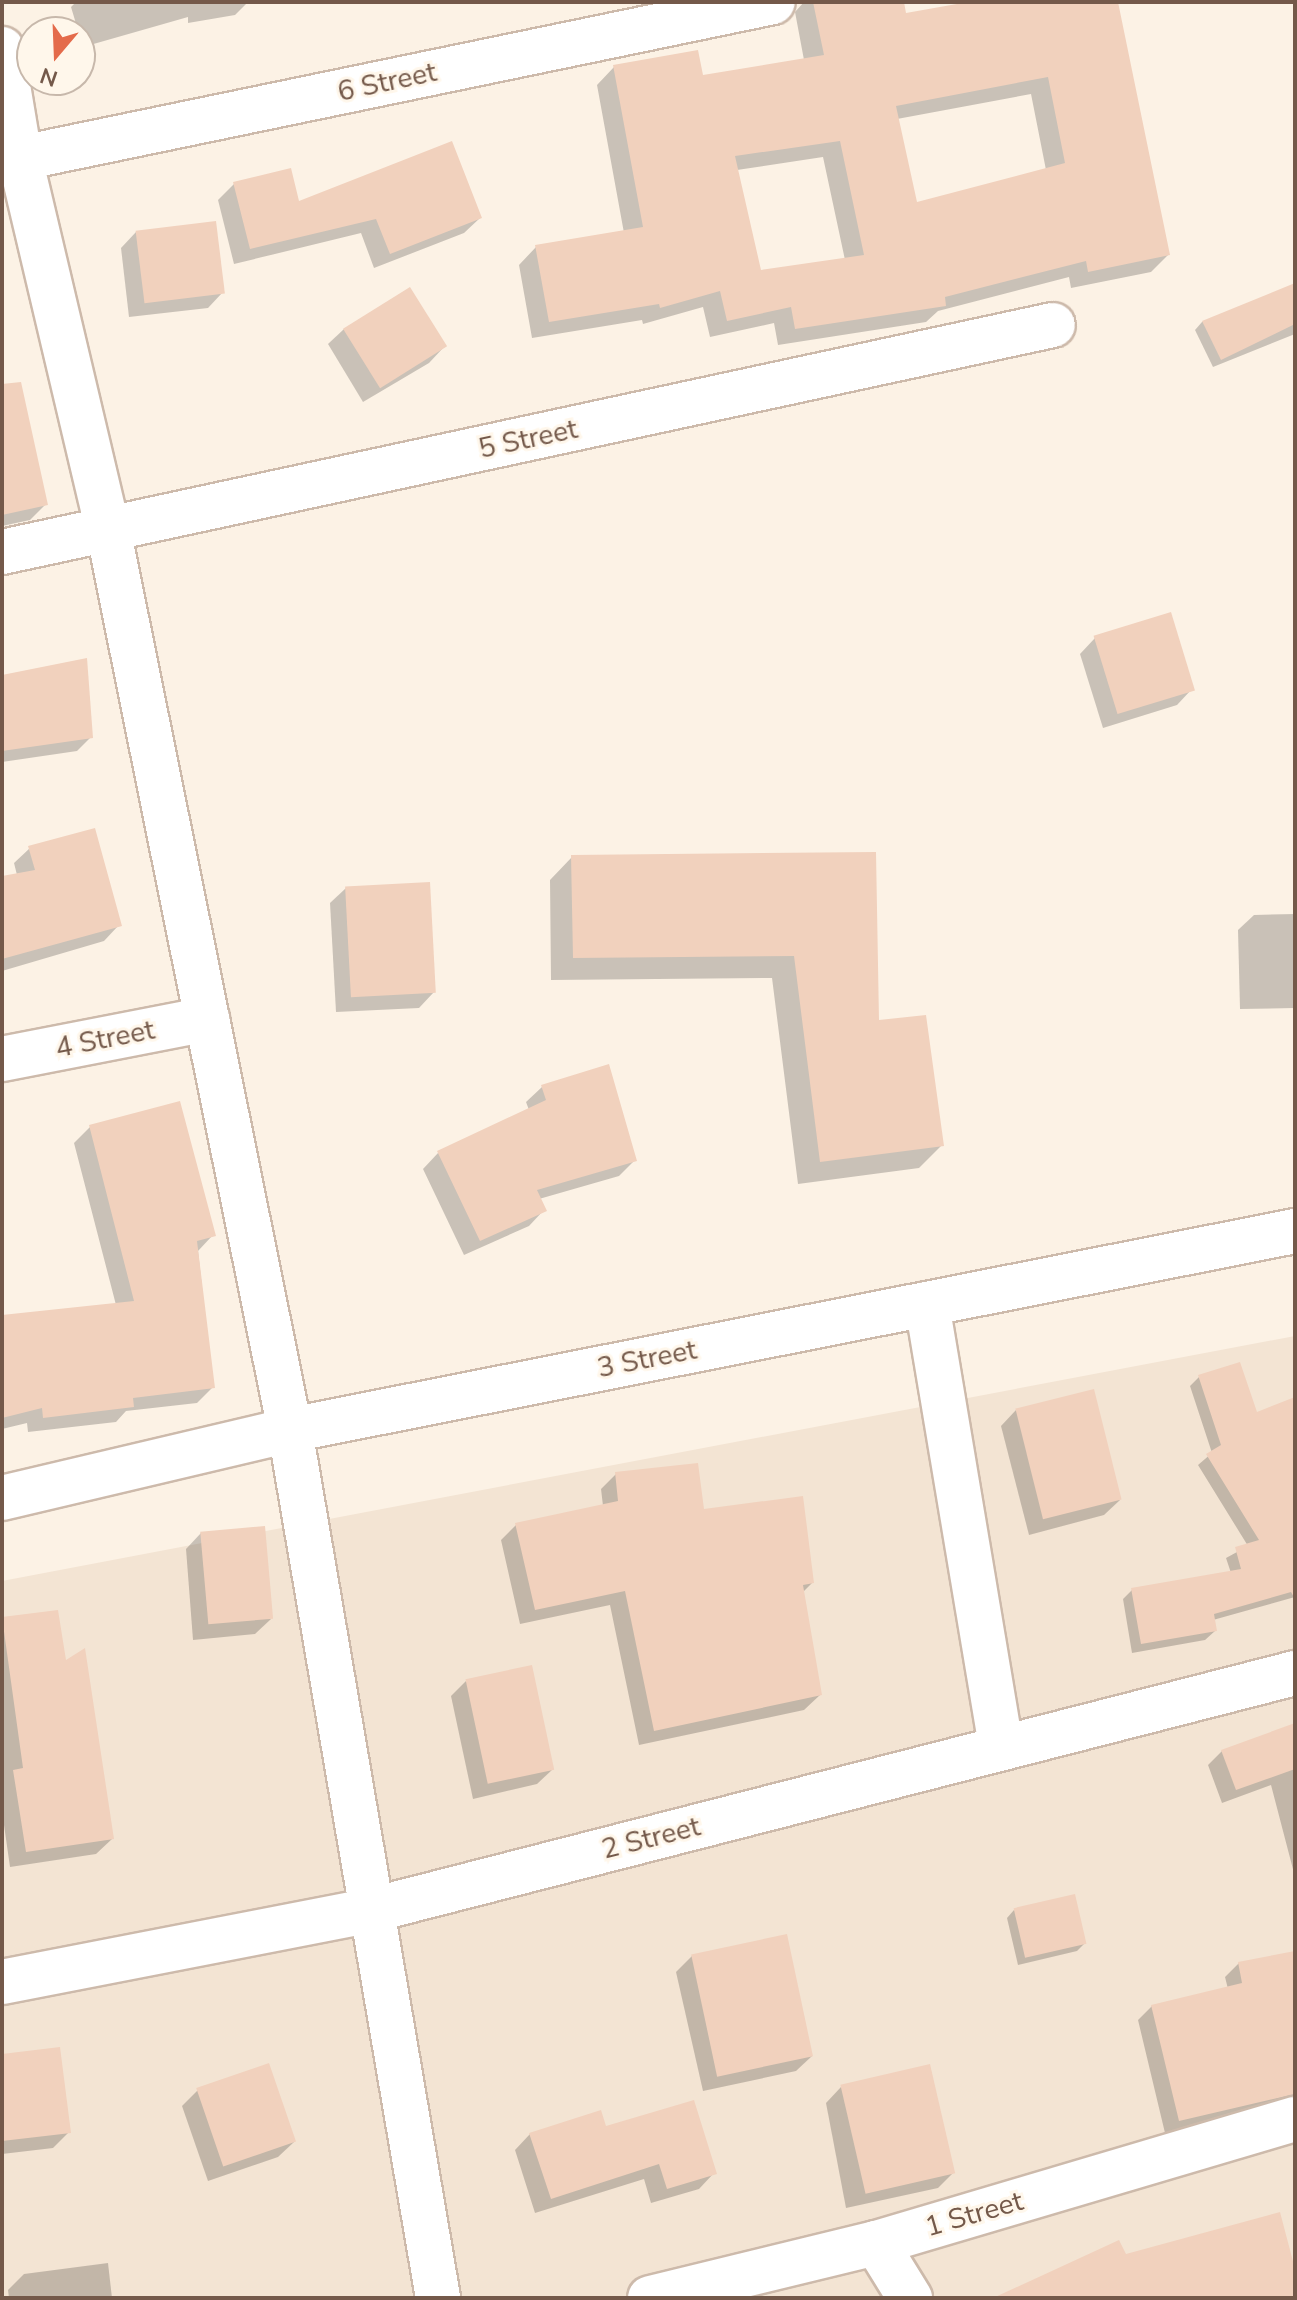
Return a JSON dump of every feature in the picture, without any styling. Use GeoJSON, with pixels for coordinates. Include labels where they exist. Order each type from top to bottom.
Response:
{"type":"FeatureCollection","features":[{"type":"Feature","properties":{"kind":"street","name":"6 Street"},"geometry":{"type":"LineString","coordinates":[[11,160],[773,2]]}},
{"type":"Feature","properties":{"kind":"street"},"geometry":{"type":"LineString","coordinates":[[2,49],[11,160],[108,529],[290,1430],[438,2298]]}},
{"type":"Feature","properties":{"kind":"street","name":"5 Street"},"geometry":{"type":"LineString","coordinates":[[2,552],[1053,325]]}},
{"type":"Feature","properties":{"kind":"street","name":"4 Street"},"geometry":{"type":"LineString","coordinates":[[2,1059],[207,1019]]}},
{"type":"Feature","properties":{"kind":"street","name":"3 Street"},"geometry":{"type":"LineString","coordinates":[[2,1498],[290,1430],[1295,1231]]}},
{"type":"Feature","properties":{"kind":"street"},"geometry":{"type":"LineString","coordinates":[[927,1304],[1001,1748]]}},
{"type":"Feature","properties":{"kind":"street","name":"2 Street"},"geometry":{"type":"LineString","coordinates":[[2,1982],[372,1910],[1295,1673]]}},
{"type":"Feature","properties":{"kind":"street","name":"1 Street"},"geometry":{"type":"LineString","coordinates":[[650,2298],[876,2243],[1295,2119]]}},
{"type":"Feature","properties":{"kind":"street"},"geometry":{"type":"LineString","coordinates":[[876,2243],[910,2298]]}},
{"type":"Feature","properties":{"kind":"shaded area"},"geometry":{"type":"Polygon","coordinates":[[[1295,1336],[1295,2298],[2,2298],[2,1581],[1295,1336]]]}},
{"type":"Feature","properties":{"kind":"building"},"geometry":{"type":"Polygon","coordinates":[[[813,2],[904,2],[906,13],[968,2],[1118,2],[1170,255],[1088,272],[1086,261],[945,297],[946,306],[795,329],[791,307],[727,321],[720,291],[660,308],[659,304],[549,322],[535,245],[643,227],[613,65],[698,50],[703,75],[824,55],[813,2]],[[1048,77],[896,106],[917,202],[1065,163],[1048,77]],[[840,141],[735,156],[761,270],[864,255],[840,141]]]}},
{"type":"Feature","properties":{"kind":"building"},"geometry":{"type":"Polygon","coordinates":[[[452,141],[482,218],[390,254],[376,219],[250,249],[233,182],[291,168],[299,201],[452,141]]]}},
{"type":"Feature","properties":{"kind":"building"},"geometry":{"type":"Polygon","coordinates":[[[216,221],[225,293],[145,303],[136,231],[216,221]]]}},
{"type":"Feature","properties":{"kind":"building"},"geometry":{"type":"Polygon","coordinates":[[[1295,283],[1295,324],[1221,360],[1202,321],[1295,283]]]}},
{"type":"Feature","properties":{"kind":"building"},"geometry":{"type":"Polygon","coordinates":[[[410,287],[447,346],[380,388],[343,329],[410,287]]]}},
{"type":"Feature","properties":{"kind":"building"},"geometry":{"type":"Polygon","coordinates":[[[21,382],[48,505],[2,515],[2,384],[21,382]]]}},
{"type":"Feature","properties":{"kind":"building"},"geometry":{"type":"Polygon","coordinates":[[[1171,612],[1195,690],[1118,714],[1094,636],[1171,612]]]}},
{"type":"Feature","properties":{"kind":"building"},"geometry":{"type":"Polygon","coordinates":[[[87,658],[93,738],[2,751],[2,675],[87,658]]]}},
{"type":"Feature","properties":{"kind":"building"},"geometry":{"type":"Polygon","coordinates":[[[95,828],[122,926],[2,959],[2,876],[35,870],[28,846],[95,828]]]}},
{"type":"Feature","properties":{"kind":"building"},"geometry":{"type":"Polygon","coordinates":[[[876,852],[879,1020],[926,1015],[944,1146],[820,1162],[794,956],[573,958],[571,855],[876,852]]]}},
{"type":"Feature","properties":{"kind":"building"},"geometry":{"type":"Polygon","coordinates":[[[430,882],[436,993],[351,997],[345,886],[430,882]]]}},
{"type":"Feature","properties":{"kind":"building"},"geometry":{"type":"Polygon","coordinates":[[[609,1064],[637,1161],[537,1190],[547,1211],[480,1241],[437,1151],[546,1100],[541,1085],[609,1064]]]}},
{"type":"Feature","properties":{"kind":"building"},"geometry":{"type":"Polygon","coordinates":[[[180,1101],[216,1236],[197,1241],[215,1388],[133,1398],[134,1407],[43,1418],[42,1408],[2,1418],[2,1315],[134,1301],[89,1125],[180,1101]]]}},
{"type":"Feature","properties":{"kind":"building"},"geometry":{"type":"Polygon","coordinates":[[[1240,1362],[1257,1412],[1295,1397],[1295,1599],[1291,1592],[1214,1614],[1217,1631],[1141,1644],[1131,1588],[1241,1569],[1235,1547],[1259,1540],[1206,1454],[1221,1445],[1198,1375],[1240,1362]]]}},
{"type":"Feature","properties":{"kind":"building"},"geometry":{"type":"Polygon","coordinates":[[[1094,1389],[1122,1500],[1043,1519],[1015,1409],[1094,1389]]]}},
{"type":"Feature","properties":{"kind":"building"},"geometry":{"type":"Polygon","coordinates":[[[698,1463],[704,1509],[803,1496],[814,1583],[803,1585],[822,1695],[654,1731],[625,1591],[535,1610],[515,1523],[618,1501],[615,1472],[698,1463]]]}},
{"type":"Feature","properties":{"kind":"building"},"geometry":{"type":"Polygon","coordinates":[[[265,1526],[273,1619],[208,1624],[200,1532],[265,1526]]]}},
{"type":"Feature","properties":{"kind":"building"},"geometry":{"type":"Polygon","coordinates":[[[58,1610],[66,1660],[85,1648],[114,1839],[26,1852],[13,1770],[23,1768],[2,1617],[58,1610]]]}},
{"type":"Feature","properties":{"kind":"building"},"geometry":{"type":"Polygon","coordinates":[[[532,1665],[554,1770],[488,1784],[465,1679],[532,1665]]]}},
{"type":"Feature","properties":{"kind":"building"},"geometry":{"type":"Polygon","coordinates":[[[1295,1723],[1295,1769],[1236,1790],[1221,1750],[1295,1723]]]}},
{"type":"Feature","properties":{"kind":"building"},"geometry":{"type":"Polygon","coordinates":[[[1075,1894],[1086,1944],[1025,1958],[1014,1908],[1075,1894]]]}},
{"type":"Feature","properties":{"kind":"building"},"geometry":{"type":"Polygon","coordinates":[[[787,1934],[813,2056],[717,2077],[691,1954],[787,1934]]]}},
{"type":"Feature","properties":{"kind":"building"},"geometry":{"type":"Polygon","coordinates":[[[1295,1951],[1295,2094],[1179,2121],[1151,2005],[1242,1983],[1238,1962],[1295,1951]]]}},
{"type":"Feature","properties":{"kind":"building"},"geometry":{"type":"Polygon","coordinates":[[[60,2047],[71,2133],[2,2141],[2,2054],[60,2047]]]}},
{"type":"Feature","properties":{"kind":"building"},"geometry":{"type":"Polygon","coordinates":[[[269,2063],[296,2141],[223,2167],[196,2088],[269,2063]]]}},
{"type":"Feature","properties":{"kind":"building"},"geometry":{"type":"Polygon","coordinates":[[[930,2064],[955,2173],[866,2194],[840,2085],[930,2064]]]}},
{"type":"Feature","properties":{"kind":"building"},"geometry":{"type":"Polygon","coordinates":[[[694,2100],[717,2174],[667,2189],[659,2164],[551,2199],[529,2133],[601,2110],[606,2126],[694,2100]]]}},
{"type":"Feature","properties":{"kind":"building"},"geometry":{"type":"Polygon","coordinates":[[[1280,2212],[1295,2269],[1295,2298],[993,2298],[1119,2240],[1126,2254],[1280,2212]]]}}]}
